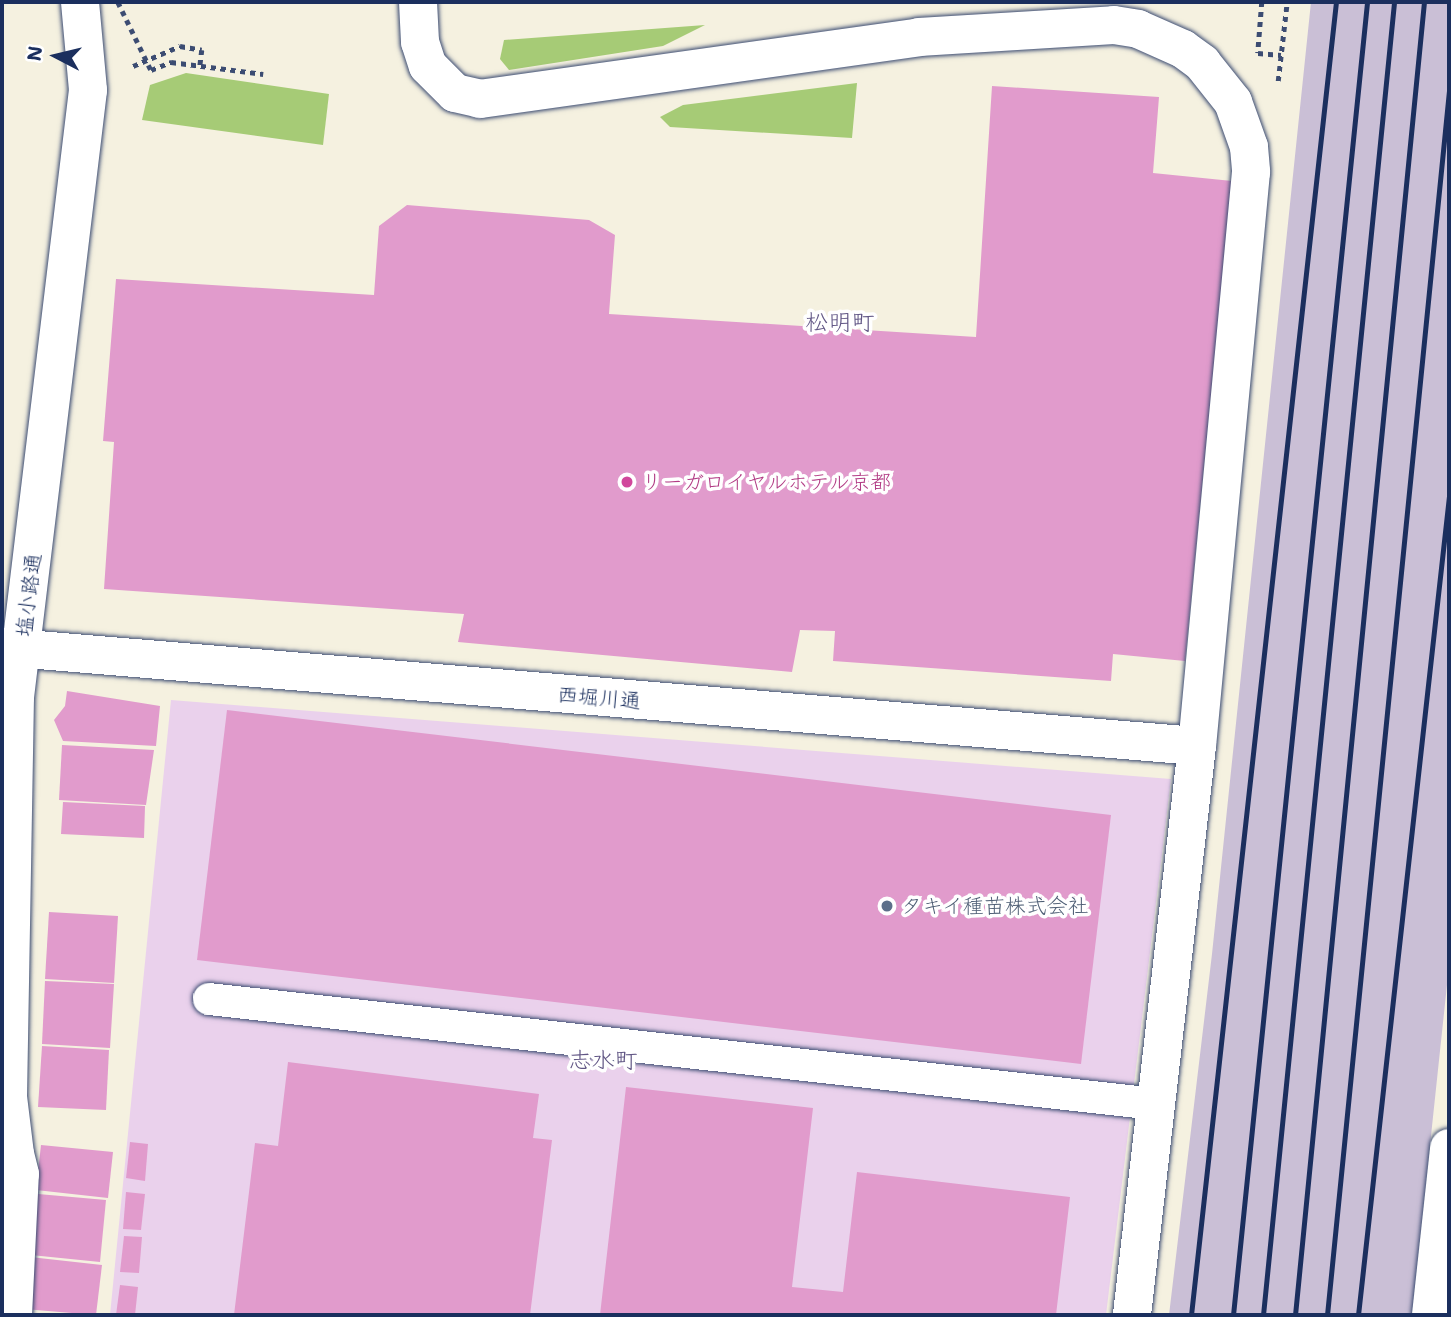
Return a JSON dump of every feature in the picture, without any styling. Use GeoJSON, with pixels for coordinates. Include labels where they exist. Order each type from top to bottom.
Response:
{"type":"FeatureCollection","features":[{"type":"Feature","properties":{"kind":"street","name":"塩小路通"},"geometry":{"type":"LineString","coordinates":[[13,1315],[20,1174],[8,1153],[15,696],[12,648],[88,90],[80,2]]}},
{"type":"Feature","properties":{"kind":"street"},"geometry":{"type":"LineString","coordinates":[[418,2],[420,42],[428,66],[455,93],[480,99],[919,37],[1089,25],[1138,29],[1162,37],[1202,63],[1233,102],[1249,147],[1251,172],[1197,746],[1132,1315]]}},
{"type":"Feature","properties":{"kind":"street","name":"西堀川通"},"geometry":{"type":"LineString","coordinates":[[12,648],[1197,746]]}},
{"type":"Feature","properties":{"kind":"street"},"geometry":{"type":"LineString","coordinates":[[1431,1315],[1449,1148]]}},
{"type":"Feature","properties":{"kind":"lane"},"geometry":{"type":"LineString","coordinates":[[209,999],[1156,1104]]}},
{"type":"Feature","properties":{"kind":"path"},"geometry":{"type":"LineString","coordinates":[[118,2],[151,70],[171,62],[263,74]]}},
{"type":"Feature","properties":{"kind":"path"},"geometry":{"type":"LineString","coordinates":[[1262,2],[1258,52],[1281,55]]}},
{"type":"Feature","properties":{"kind":"path"},"geometry":{"type":"LineString","coordinates":[[133,66],[151,55],[180,46],[202,50],[201,65]]}},
{"type":"Feature","properties":{"kind":"shaded area"},"geometry":{"type":"Polygon","coordinates":[[[1311,2],[1449,2],[1449,966],[1412,1315],[1169,1315],[1212,954],[1311,2]]]}},
{"type":"Feature","properties":{"kind":"shaded area","name":"タキイ種苗株式会社"},"geometry":{"type":"Polygon","coordinates":[[[171,700],[1171,779],[1106,1315],[110,1315],[171,700]]]}},
{"type":"Feature","properties":{"kind":"green space"},"geometry":{"type":"Polygon","coordinates":[[[705,25],[663,46],[509,70],[500,59],[504,40],[705,25]]]}},
{"type":"Feature","properties":{"kind":"green space"},"geometry":{"type":"Polygon","coordinates":[[[186,73],[329,94],[323,145],[142,120],[150,85],[186,73]]]}},
{"type":"Feature","properties":{"kind":"green space"},"geometry":{"type":"Polygon","coordinates":[[[857,83],[852,138],[670,127],[660,117],[683,105],[857,83]]]}},
{"type":"Feature","properties":{"kind":"building"},"geometry":{"type":"Polygon","coordinates":[[[992,86],[1159,97],[1153,173],[1232,181],[1185,661],[1113,654],[1111,681],[833,661],[835,631],[800,630],[792,672],[458,642],[464,614],[104,589],[114,442],[103,441],[116,279],[374,295],[379,226],[407,205],[589,220],[615,235],[609,314],[976,337],[992,86]]]}},
{"type":"Feature","properties":{"kind":"building"},"geometry":{"type":"Polygon","coordinates":[[[67,691],[160,706],[156,746],[63,741],[54,720],[65,706],[67,691]]]}},
{"type":"Feature","properties":{"kind":"building"},"geometry":{"type":"Polygon","coordinates":[[[227,710],[1111,815],[1081,1064],[197,960],[227,710]]]}},
{"type":"Feature","properties":{"kind":"building"},"geometry":{"type":"Polygon","coordinates":[[[62,745],[154,750],[146,805],[59,800],[62,745]]]}},
{"type":"Feature","properties":{"kind":"building"},"geometry":{"type":"Polygon","coordinates":[[[63,802],[145,806],[144,838],[61,834],[63,802]]]}},
{"type":"Feature","properties":{"kind":"building"},"geometry":{"type":"Polygon","coordinates":[[[49,912],[118,916],[114,983],[45,979],[49,912]]]}},
{"type":"Feature","properties":{"kind":"building"},"geometry":{"type":"Polygon","coordinates":[[[45,981],[114,984],[110,1048],[42,1044],[45,981]]]}},
{"type":"Feature","properties":{"kind":"building"},"geometry":{"type":"Polygon","coordinates":[[[42,1046],[109,1050],[106,1110],[38,1107],[42,1046]]]}},
{"type":"Feature","properties":{"kind":"building"},"geometry":{"type":"Polygon","coordinates":[[[288,1062],[539,1094],[533,1138],[552,1140],[530,1315],[234,1315],[255,1143],[278,1146],[288,1062]]]}},
{"type":"Feature","properties":{"kind":"building"},"geometry":{"type":"Polygon","coordinates":[[[626,1087],[813,1108],[792,1287],[843,1292],[857,1172],[1070,1197],[1056,1315],[600,1315],[626,1087]]]}},
{"type":"Feature","properties":{"kind":"building"},"geometry":{"type":"Polygon","coordinates":[[[130,1142],[148,1144],[145,1181],[126,1178],[130,1142]]]}},
{"type":"Feature","properties":{"kind":"building"},"geometry":{"type":"Polygon","coordinates":[[[41,1145],[113,1152],[108,1198],[36,1190],[41,1145]]]}},
{"type":"Feature","properties":{"kind":"building"},"geometry":{"type":"Polygon","coordinates":[[[126,1192],[145,1194],[141,1230],[123,1229],[126,1192]]]}},
{"type":"Feature","properties":{"kind":"building"},"geometry":{"type":"Polygon","coordinates":[[[38,1194],[106,1200],[100,1262],[31,1255],[38,1194]]]}},
{"type":"Feature","properties":{"kind":"building"},"geometry":{"type":"Polygon","coordinates":[[[124,1236],[142,1237],[139,1273],[120,1272],[124,1236]]]}},
{"type":"Feature","properties":{"kind":"building"},"geometry":{"type":"Polygon","coordinates":[[[30,1257],[102,1265],[96,1315],[24,1309],[30,1257]]]}},
{"type":"Feature","properties":{"kind":"building"},"geometry":{"type":"Polygon","coordinates":[[[120,1285],[138,1287],[135,1315],[116,1315],[120,1285]]]}},
{"type":"Feature","properties":{"kind":"railway"},"geometry":{"type":"LineString","coordinates":[[1191,1315],[1336,2]]}},
{"type":"Feature","properties":{"kind":"railway"},"geometry":{"type":"LineString","coordinates":[[1233,1315],[1367,2]]}},
{"type":"Feature","properties":{"kind":"railway"},"geometry":{"type":"LineString","coordinates":[[1263,1315],[1394,2]]}},
{"type":"Feature","properties":{"kind":"railway"},"geometry":{"type":"LineString","coordinates":[[1295,1315],[1424,2]]}},
{"type":"Feature","properties":{"kind":"railway"},"geometry":{"type":"LineString","coordinates":[[1327,1315],[1449,91]]}},
{"type":"Feature","properties":{"kind":"railway"},"geometry":{"type":"LineString","coordinates":[[1358,1315],[1449,496]]}},
{"type":"Feature","properties":{"kind":"place","name":"リーガロイヤルホテル京都"},"geometry":{"type":"Point","coordinates":[627,482]}},
{"type":"Feature","properties":{"kind":"place","name":"タキイ種苗株式会社"},"geometry":{"type":"Point","coordinates":[887,906]}},
{"type":"Feature","properties":{"kind":"district","name":"松明町"},"geometry":{"type":"Point","coordinates":[840,322]}},
{"type":"Feature","properties":{"kind":"district","name":"志水町"},"geometry":{"type":"Point","coordinates":[603,1060]}}]}
